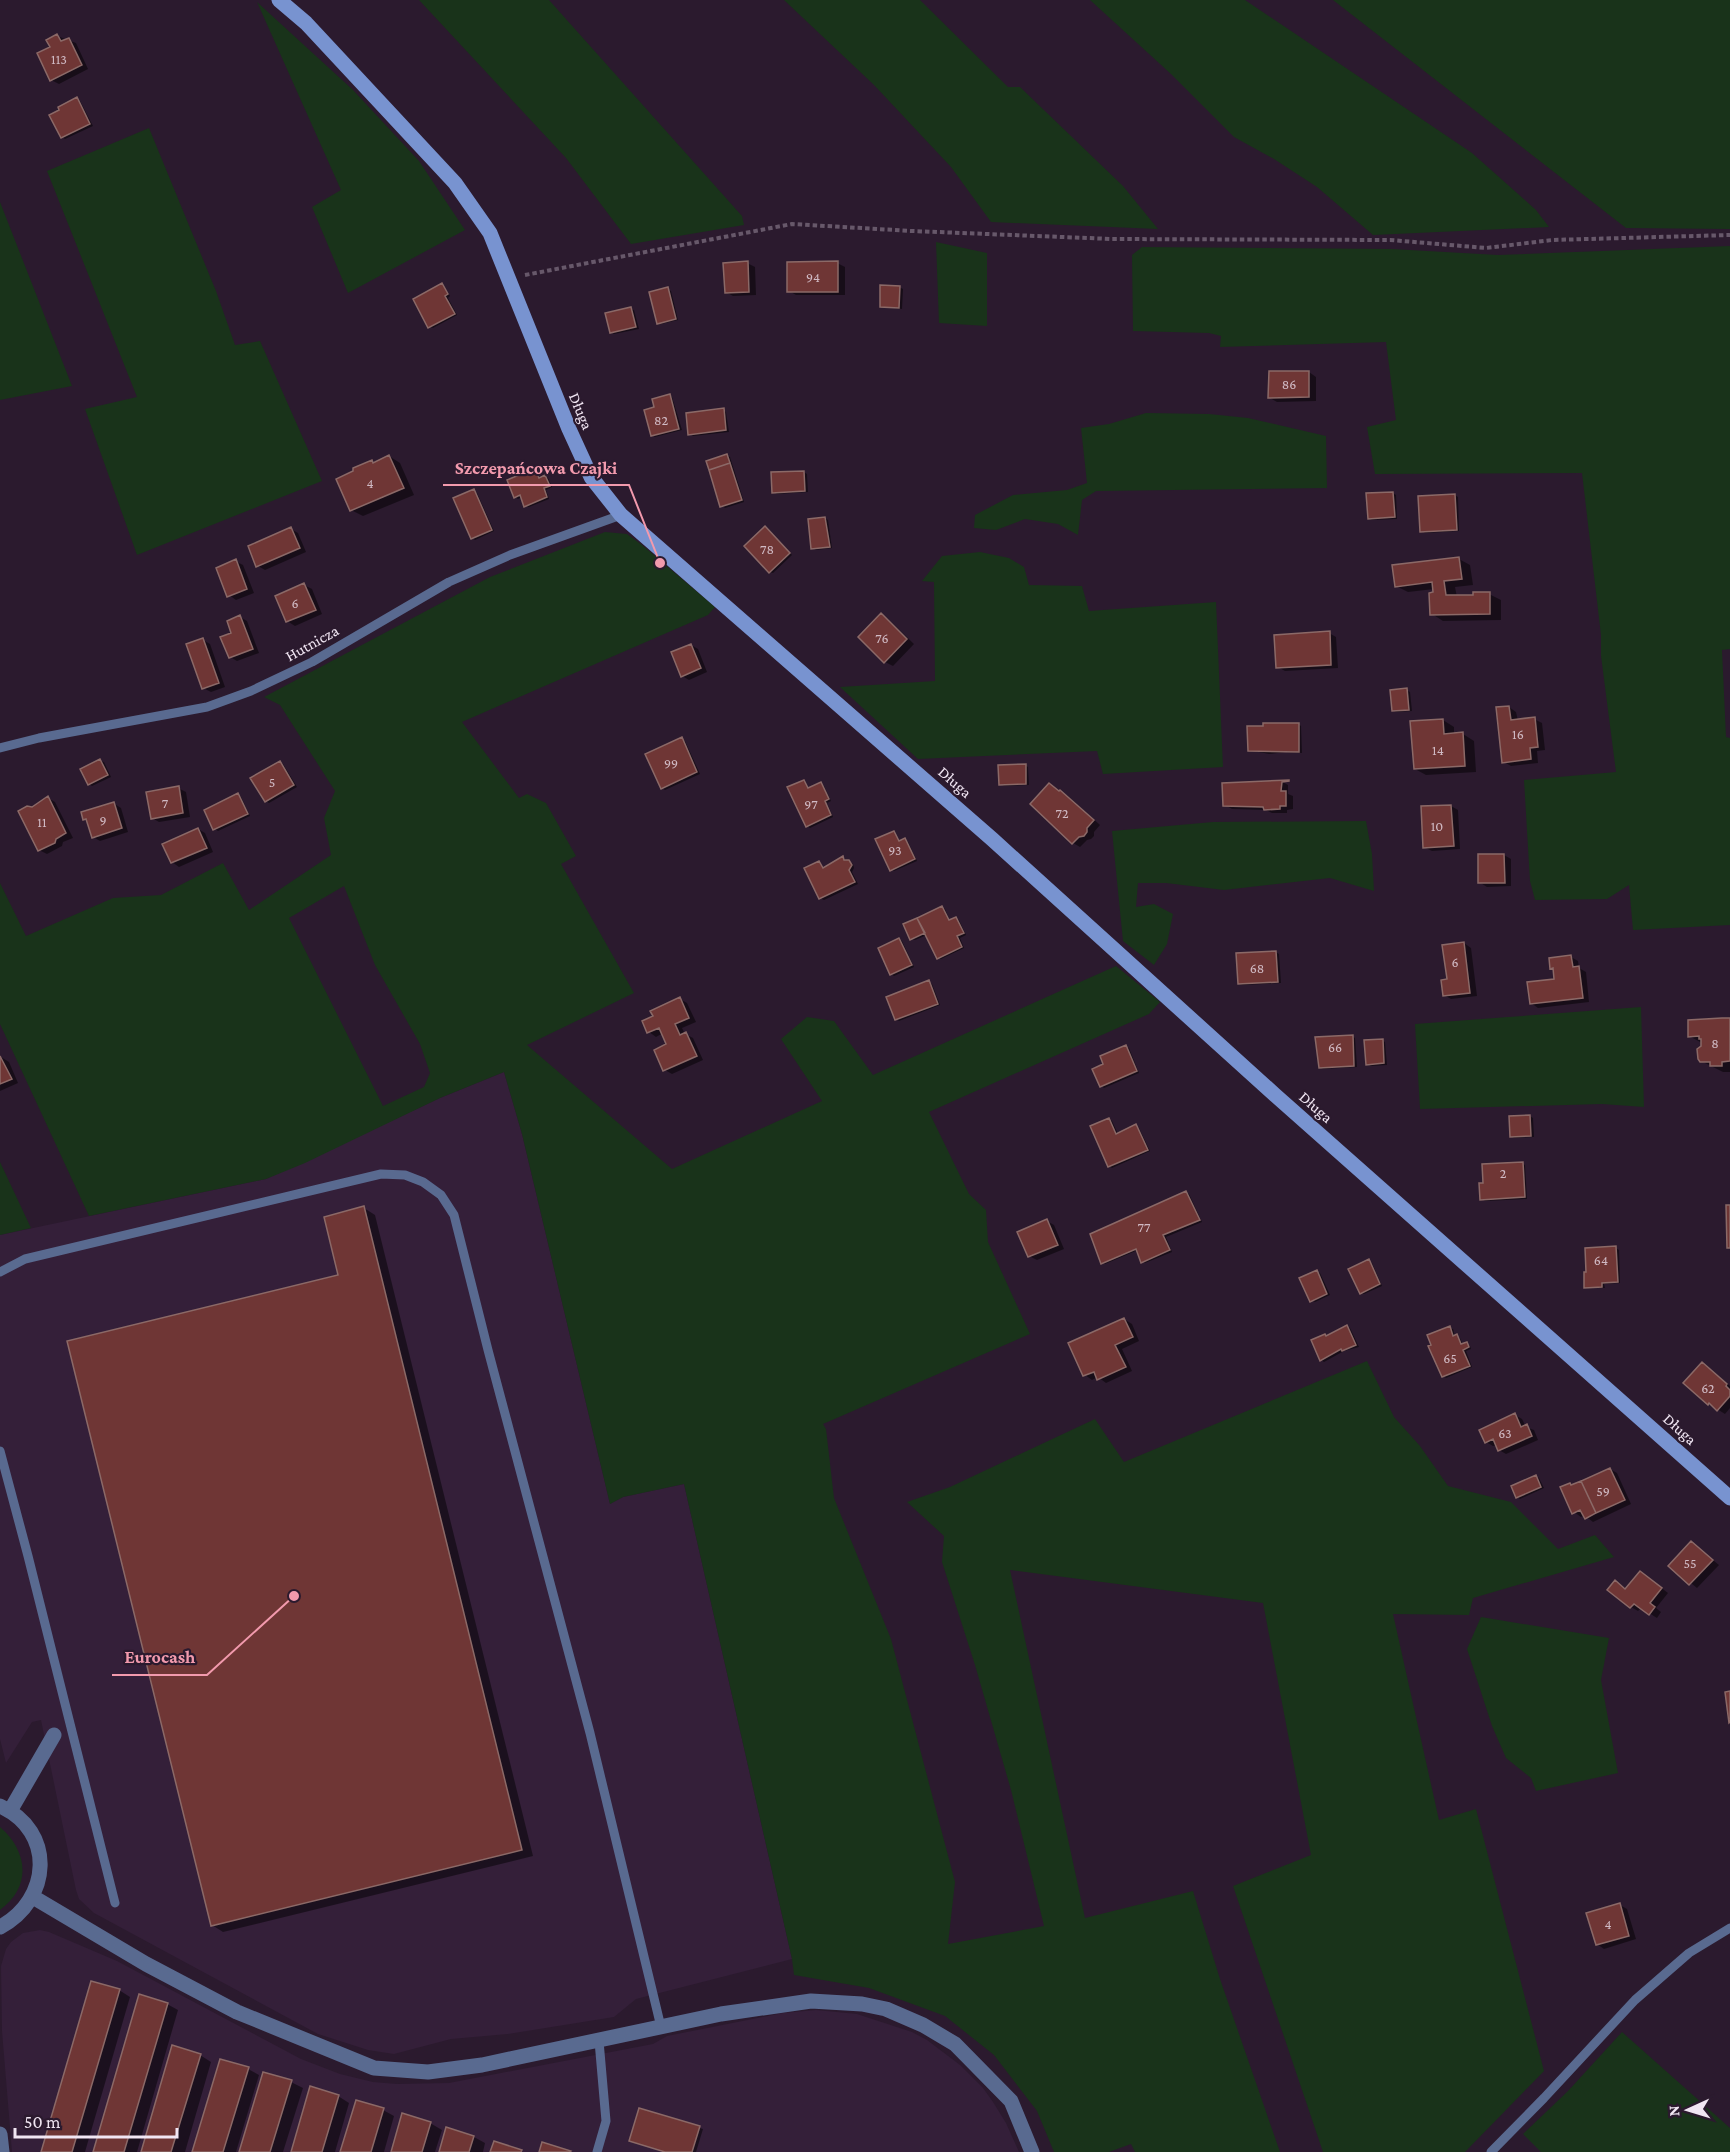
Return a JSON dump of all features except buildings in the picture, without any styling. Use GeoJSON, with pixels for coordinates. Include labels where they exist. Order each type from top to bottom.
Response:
{"type":"FeatureCollection","features":[{"type":"Feature","properties":{"kind":"street","name":"Długa"},"geometry":{"type":"LineString","coordinates":[[279,0],[306,23],[455,183],[490,233],[569,429],[591,477],[621,515],[992,838],[1275,1095],[1730,1498]]}},
{"type":"Feature","properties":{"kind":"street"},"geometry":{"type":"LineString","coordinates":[[0,1927],[20,1915],[33,1897],[39,1879],[40,1859],[35,1840],[25,1824],[5,1809],[54,1735]]}},
{"type":"Feature","properties":{"kind":"street"},"geometry":{"type":"LineString","coordinates":[[33,1897],[146,1964],[237,2012],[374,2068],[428,2072],[482,2065],[722,2014],[811,2001],[862,2004],[886,2009],[923,2025],[955,2044],[1011,2101],[1032,2152]]}},
{"type":"Feature","properties":{"kind":"street"},"geometry":{"type":"LineString","coordinates":[[0,2134],[2,2152]]}},
{"type":"Feature","properties":{"kind":"lane","name":"Hutnicza"},"geometry":{"type":"LineString","coordinates":[[0,748],[39,738],[207,707],[251,691],[312,662],[449,582],[510,555],[621,515]]}},
{"type":"Feature","properties":{"kind":"lane"},"geometry":{"type":"LineString","coordinates":[[0,1272],[25,1259],[381,1174],[405,1175],[423,1182],[441,1195],[454,1215],[590,1733],[661,2027]]}},
{"type":"Feature","properties":{"kind":"lane"},"geometry":{"type":"LineString","coordinates":[[0,1451],[115,1903]]}},
{"type":"Feature","properties":{"kind":"lane"},"geometry":{"type":"LineString","coordinates":[[54,1735],[70,1727]]}},
{"type":"Feature","properties":{"kind":"lane"},"geometry":{"type":"LineString","coordinates":[[1491,2152],[1635,2000],[1689,1953],[1730,1928]]}},
{"type":"Feature","properties":{"kind":"lane"},"geometry":{"type":"LineString","coordinates":[[597,2152],[606,2121],[600,2041]]}},
{"type":"Feature","properties":{"kind":"path"},"geometry":{"type":"LineString","coordinates":[[509,283],[519,276],[792,224],[1112,238],[1390,240],[1486,248],[1552,240],[1730,235]]}},
{"type":"Feature","properties":{"kind":"shaded area"},"geometry":{"type":"Polygon","coordinates":[[[504,1072],[522,1134],[610,1504],[623,1497],[684,1484],[792,1959],[636,1999],[614,2017],[508,2034],[451,2039],[394,2054],[368,2050],[318,2034],[94,1913],[79,1899],[76,1890],[41,1720],[32,1722],[6,1763],[0,1739],[0,1235],[266,1179],[440,1098],[504,1072]]]}},
{"type":"Feature","properties":{"kind":"shaded area"},"geometry":{"type":"Polygon","coordinates":[[[40,1930],[117,1961],[301,2059],[340,2074],[373,2082],[449,2083],[653,2044],[667,2036],[783,2013],[816,2010],[857,2014],[912,2032],[927,2040],[960,2065],[983,2088],[993,2102],[1006,2123],[1019,2152],[12,2152],[2,2031],[1,1966],[6,1949],[11,1942],[23,1933],[40,1930]]]}},
{"type":"Feature","properties":{"kind":"green space"},"geometry":{"type":"Polygon","coordinates":[[[419,0],[549,0],[742,216],[744,225],[631,244],[566,158],[419,0]]]}},
{"type":"Feature","properties":{"kind":"green space"},"geometry":{"type":"Polygon","coordinates":[[[784,0],[920,0],[1008,87],[1020,87],[1123,186],[1158,229],[991,222],[951,167],[874,85],[784,0]]]}},
{"type":"Feature","properties":{"kind":"green space"},"geometry":{"type":"Polygon","coordinates":[[[1090,0],[1245,0],[1472,153],[1536,210],[1549,227],[1373,235],[1317,187],[1234,137],[1171,74],[1090,0]]]}},
{"type":"Feature","properties":{"kind":"green space"},"geometry":{"type":"Polygon","coordinates":[[[1333,0],[1730,0],[1730,229],[1626,228],[1333,0]]]}},
{"type":"Feature","properties":{"kind":"green space"},"geometry":{"type":"Polygon","coordinates":[[[257,2],[353,90],[419,161],[465,230],[348,293],[312,207],[341,190],[257,2]]]}},
{"type":"Feature","properties":{"kind":"green space"},"geometry":{"type":"Polygon","coordinates":[[[149,128],[216,291],[235,345],[260,341],[322,481],[137,555],[85,409],[137,397],[47,171],[149,128]]]}},
{"type":"Feature","properties":{"kind":"green space"},"geometry":{"type":"Polygon","coordinates":[[[0,202],[72,386],[0,400],[0,202]]]}},
{"type":"Feature","properties":{"kind":"green space"},"geometry":{"type":"Polygon","coordinates":[[[936,242],[987,253],[987,326],[939,323],[936,242]]]}},
{"type":"Feature","properties":{"kind":"green space"},"geometry":{"type":"Polygon","coordinates":[[[1730,246],[1730,649],[1722,650],[1726,737],[1730,738],[1730,925],[1633,930],[1629,885],[1607,899],[1535,900],[1530,881],[1524,780],[1616,772],[1582,473],[1375,474],[1367,427],[1396,420],[1386,342],[1220,347],[1221,336],[1209,333],[1133,331],[1132,255],[1142,247],[1392,249],[1498,255],[1730,246]]]}},
{"type":"Feature","properties":{"kind":"green space"},"geometry":{"type":"Polygon","coordinates":[[[1146,413],[1209,414],[1248,418],[1326,436],[1327,488],[1096,491],[1082,500],[1078,535],[1058,524],[1025,519],[996,530],[974,528],[975,515],[1013,495],[1067,490],[1087,483],[1081,428],[1109,424],[1146,413]]]}},
{"type":"Feature","properties":{"kind":"green space"},"geometry":{"type":"Polygon","coordinates":[[[605,532],[627,534],[715,607],[708,615],[462,722],[519,798],[527,794],[546,803],[576,856],[561,864],[634,993],[527,1045],[672,1169],[822,1101],[781,1039],[807,1017],[834,1021],[873,1075],[1116,966],[1160,1002],[1149,1014],[929,1112],[969,1194],[986,1210],[988,1242],[1030,1334],[823,1424],[826,1429],[834,1498],[891,1639],[955,1882],[948,1944],[1044,1926],[1011,1790],[942,1562],[944,1536],[907,1502],[950,1487],[1095,1419],[1124,1462],[1367,1361],[1394,1417],[1420,1446],[1448,1486],[1511,1502],[1558,1549],[1595,1535],[1614,1557],[1473,1598],[1469,1615],[1393,1614],[1439,1820],[1476,1809],[1544,2071],[1465,2152],[1323,2152],[1233,1886],[1311,1855],[1263,1603],[1010,1570],[1085,1918],[1193,1891],[1220,1979],[1280,2152],[1135,2152],[1131,2144],[1109,2152],[1054,2152],[1037,2111],[994,2055],[945,2016],[869,1988],[794,1975],[684,1484],[623,1497],[610,1504],[522,1134],[504,1072],[440,1098],[305,1163],[266,1179],[89,1216],[0,1024],[0,883],[26,936],[113,898],[161,895],[223,863],[249,910],[331,855],[324,818],[335,791],[280,705],[264,697],[490,577],[605,532]],[[344,886],[289,918],[383,1106],[424,1087],[430,1073],[420,1044],[375,965],[344,886]]]}},
{"type":"Feature","properties":{"kind":"green space"},"geometry":{"type":"Polygon","coordinates":[[[980,552],[1009,558],[1024,567],[1029,585],[1082,586],[1089,611],[1216,602],[1223,767],[1103,774],[1097,751],[918,759],[840,687],[935,681],[934,582],[922,581],[942,556],[980,552]]]}},
{"type":"Feature","properties":{"kind":"green space"},"geometry":{"type":"Polygon","coordinates":[[[1366,821],[1372,854],[1374,891],[1330,878],[1224,890],[1166,883],[1138,883],[1136,907],[1154,904],[1173,914],[1167,944],[1154,965],[1123,941],[1112,831],[1213,822],[1366,821]]]}},
{"type":"Feature","properties":{"kind":"green space"},"geometry":{"type":"Polygon","coordinates":[[[1641,1007],[1644,1107],[1602,1104],[1420,1109],[1415,1024],[1641,1007]]]}},
{"type":"Feature","properties":{"kind":"green space"},"geometry":{"type":"Polygon","coordinates":[[[0,1162],[31,1228],[0,1235],[0,1162]]]}},
{"type":"Feature","properties":{"kind":"green space"},"geometry":{"type":"Polygon","coordinates":[[[1481,1617],[1609,1638],[1601,1680],[1618,1773],[1536,1791],[1531,1778],[1506,1758],[1492,1726],[1467,1649],[1481,1617]]]}},
{"type":"Feature","properties":{"kind":"green space"},"geometry":{"type":"Polygon","coordinates":[[[0,1827],[16,1847],[21,1858],[22,1869],[17,1891],[0,1910],[0,1827]]]}},
{"type":"Feature","properties":{"kind":"green space"},"geometry":{"type":"Polygon","coordinates":[[[1622,2032],[1730,2128],[1730,2152],[1541,2152],[1523,2134],[1568,2091],[1622,2032]]]}},
{"type":"Feature","properties":{"kind":"place","name":"Szczepańcowa Czajki"},"geometry":{"type":"Point","coordinates":[660,563]}},
{"type":"Feature","properties":{"kind":"place","name":"Eurocash"},"geometry":{"type":"Point","coordinates":[294,1596]}}]}
